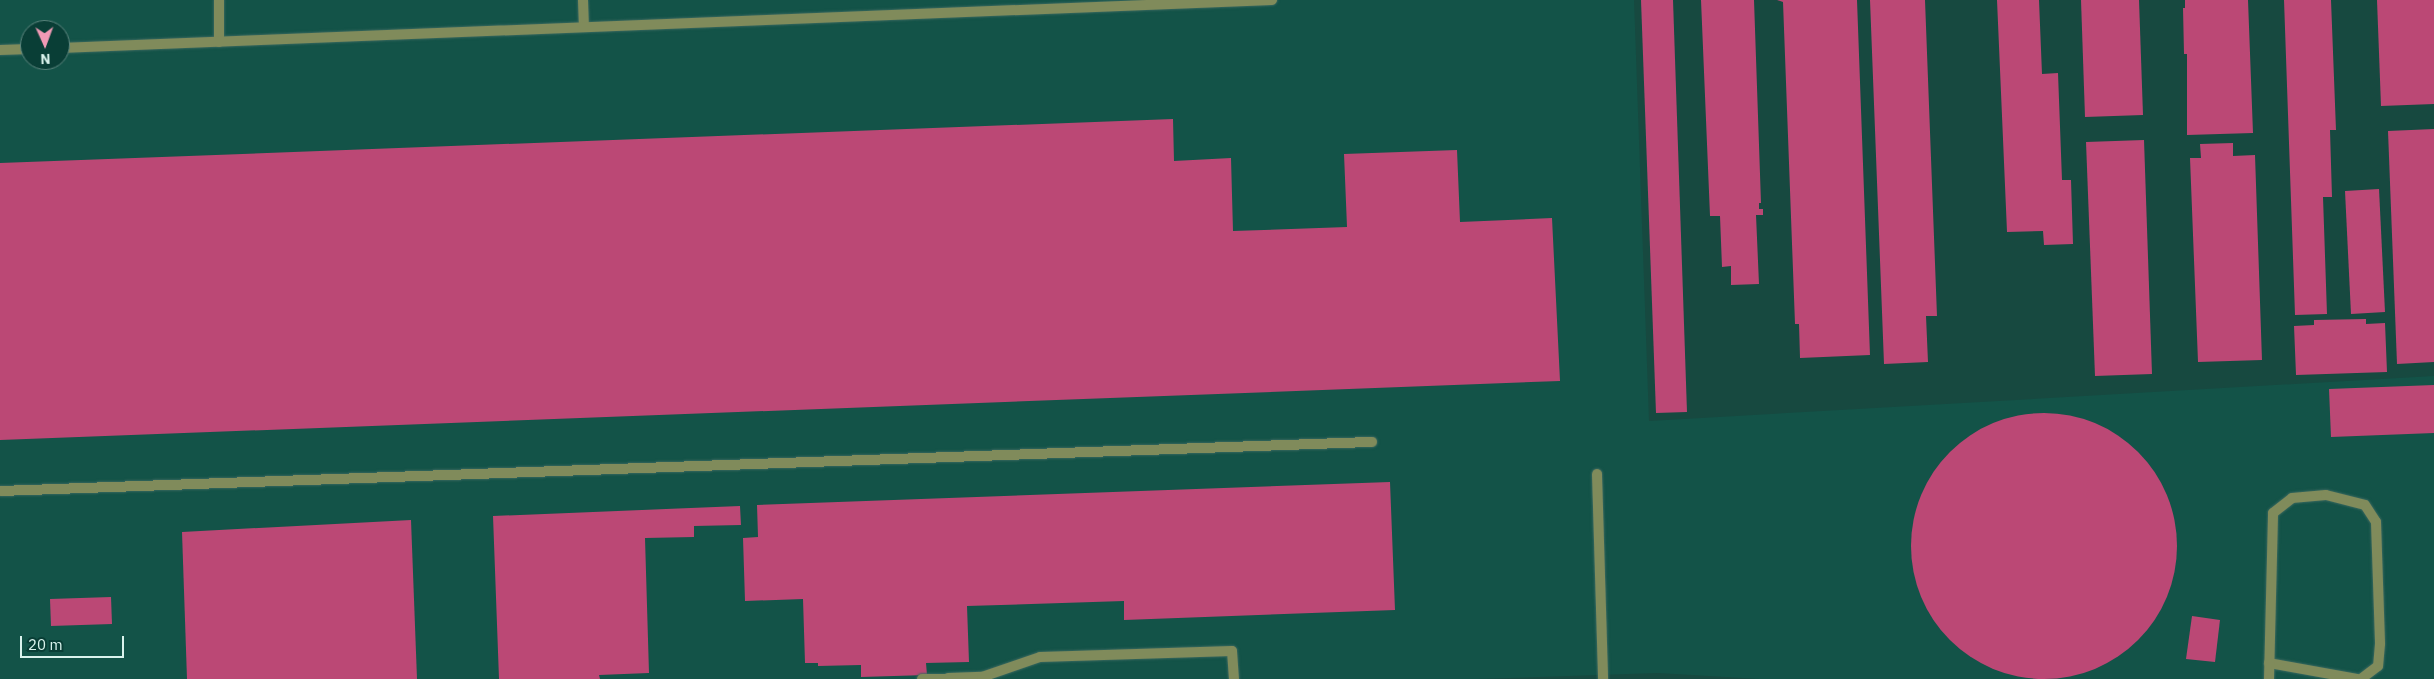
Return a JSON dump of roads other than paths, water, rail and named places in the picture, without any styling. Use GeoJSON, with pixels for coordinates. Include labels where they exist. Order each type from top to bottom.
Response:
{"type":"FeatureCollection","features":[{"type":"Feature","properties":{"kind":"lane"},"geometry":{"type":"LineString","coordinates":[[219,0],[219,42]]}},
{"type":"Feature","properties":{"kind":"lane"},"geometry":{"type":"LineString","coordinates":[[583,0],[584,27]]}},
{"type":"Feature","properties":{"kind":"lane"},"geometry":{"type":"LineString","coordinates":[[70,48],[1272,0]]}},
{"type":"Feature","properties":{"kind":"lane"},"geometry":{"type":"LineString","coordinates":[[0,50],[20,49]]}},
{"type":"Feature","properties":{"kind":"lane"},"geometry":{"type":"LineString","coordinates":[[0,491],[1372,442]]}},
{"type":"Feature","properties":{"kind":"lane"},"geometry":{"type":"LineString","coordinates":[[1597,474],[1603,679]]}},
{"type":"Feature","properties":{"kind":"lane"},"geometry":{"type":"LineString","coordinates":[[2268,679],[2273,512],[2292,498],[2326,495],[2366,505],[2376,522],[2380,644],[2378,666],[2359,679],[2269,663]]}},
{"type":"Feature","properties":{"kind":"lane"},"geometry":{"type":"LineString","coordinates":[[922,679],[982,677],[1040,657],[1232,651],[1234,679]]}}]}
